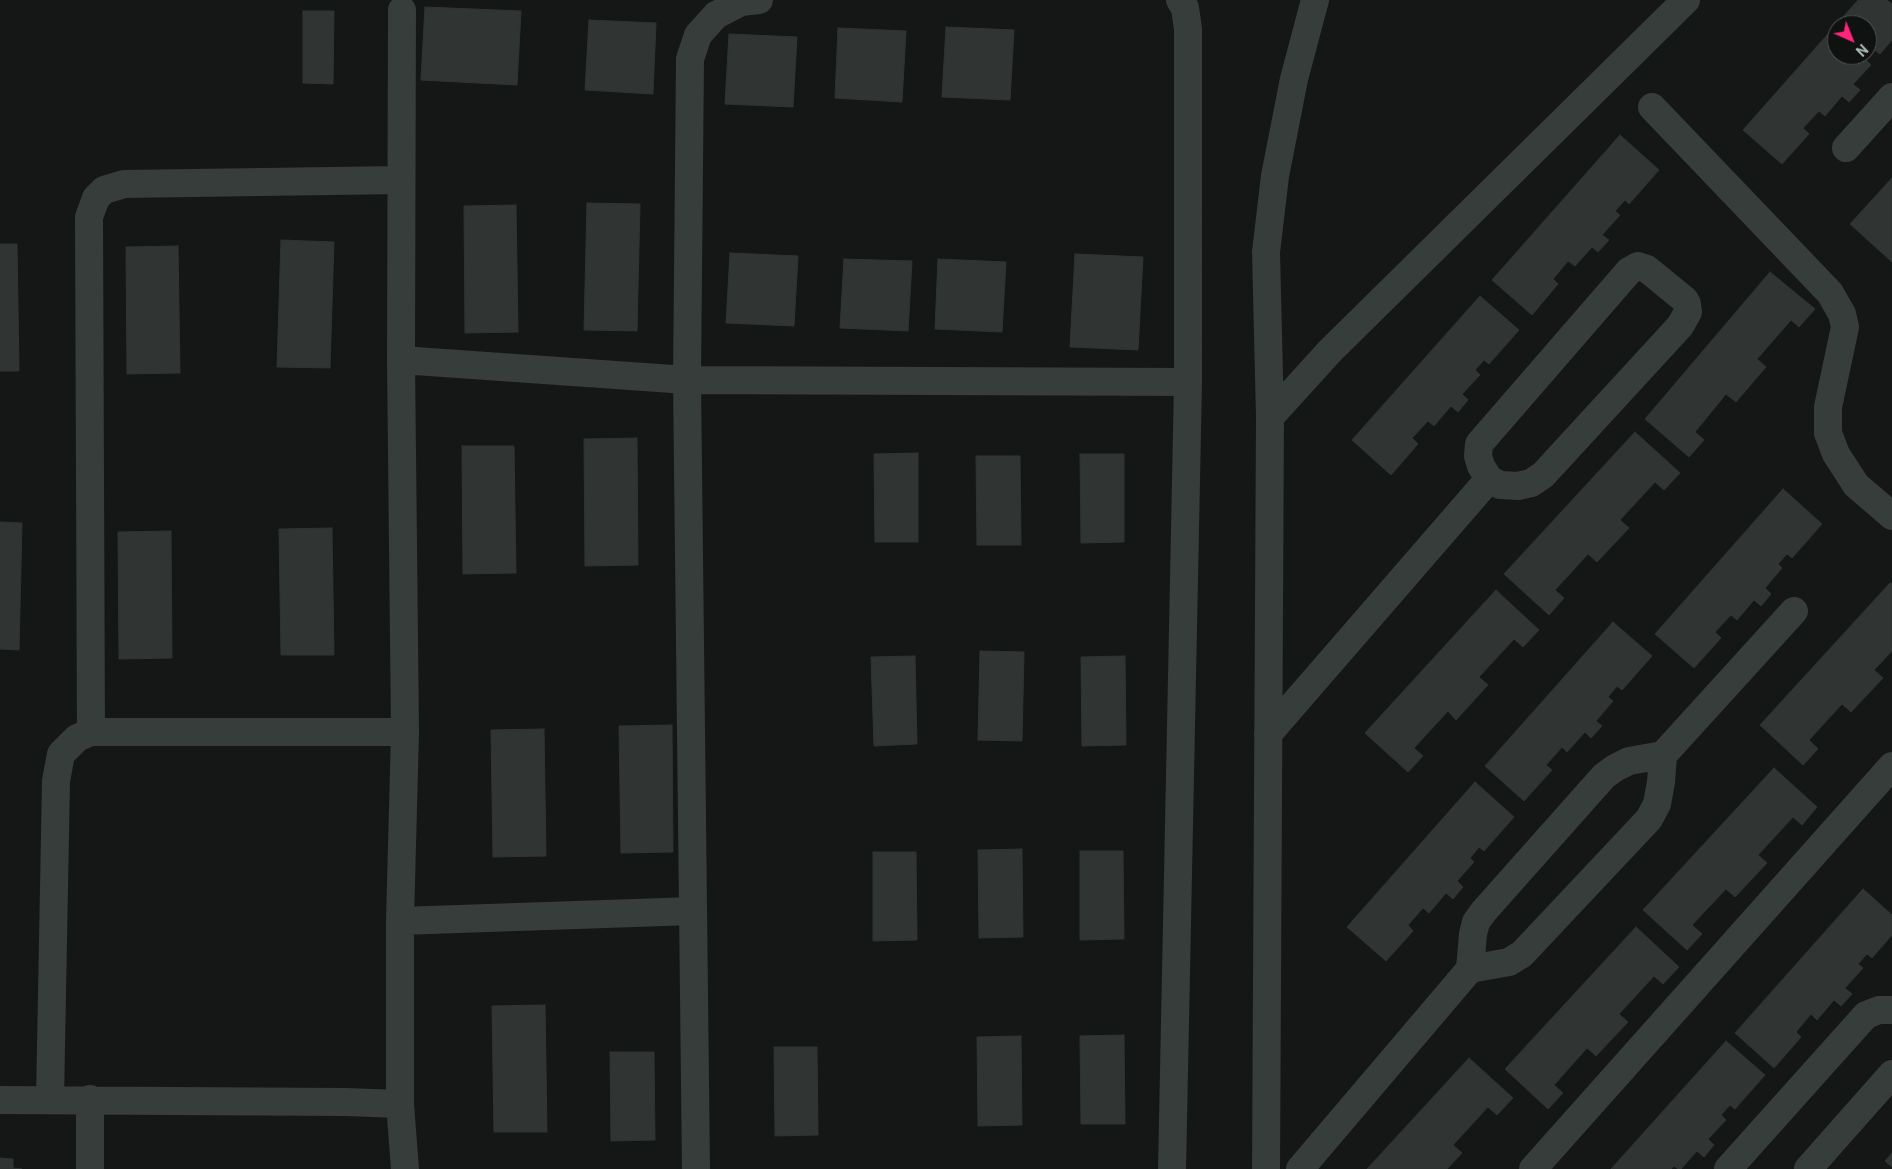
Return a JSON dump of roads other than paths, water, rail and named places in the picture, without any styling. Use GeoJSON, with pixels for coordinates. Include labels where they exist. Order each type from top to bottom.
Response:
{"type":"FeatureCollection","features":[{"type":"Feature","properties":{"kind":"street"},"geometry":{"type":"LineString","coordinates":[[696,1169],[687,380],[690,59],[698,36],[716,15],[741,2],[759,0]]}},
{"type":"Feature","properties":{"kind":"street"},"geometry":{"type":"LineString","coordinates":[[1172,1169],[1188,382],[1188,29],[1184,8],[1180,0]]}},
{"type":"Feature","properties":{"kind":"street"},"geometry":{"type":"LineString","coordinates":[[1266,1169],[1270,417],[1266,261],[1275,176],[1292,88],[1315,0]]}},
{"type":"Feature","properties":{"kind":"street"},"geometry":{"type":"LineString","coordinates":[[1270,417],[1330,351],[1686,0]]}},
{"type":"Feature","properties":{"kind":"street"},"geometry":{"type":"LineString","coordinates":[[402,10],[401,360],[405,732],[400,922],[400,1104],[405,1169]]}},
{"type":"Feature","properties":{"kind":"street"},"geometry":{"type":"LineString","coordinates":[[1846,148],[1892,97]]}},
{"type":"Feature","properties":{"kind":"street"},"geometry":{"type":"LineString","coordinates":[[1652,107],[1830,293],[1842,314],[1845,327],[1828,406],[1828,433],[1836,454],[1856,485],[1892,516]]}},
{"type":"Feature","properties":{"kind":"street"},"geometry":{"type":"LineString","coordinates":[[91,732],[89,217],[96,198],[104,190],[124,184],[401,180]]}},
{"type":"Feature","properties":{"kind":"street"},"geometry":{"type":"LineString","coordinates":[[1638,266],[1647,269],[1685,300],[1688,312],[1680,326],[1543,475],[1531,483],[1518,486],[1500,485],[1488,479],[1478,456],[1479,444],[1629,271],[1638,266]]}},
{"type":"Feature","properties":{"kind":"street"},"geometry":{"type":"LineString","coordinates":[[401,360],[687,380],[1188,382]]}},
{"type":"Feature","properties":{"kind":"street"},"geometry":{"type":"LineString","coordinates":[[1268,734],[1488,479]]}},
{"type":"Feature","properties":{"kind":"street"},"geometry":{"type":"LineString","coordinates":[[1300,1169],[1470,969],[1476,922],[1591,790],[1604,776],[1615,768],[1630,761],[1662,755],[1794,611]]}},
{"type":"Feature","properties":{"kind":"street"},"geometry":{"type":"LineString","coordinates":[[50,1099],[56,781],[61,754],[77,738],[91,732],[405,732]]}},
{"type":"Feature","properties":{"kind":"street"},"geometry":{"type":"LineString","coordinates":[[1470,969],[1508,962],[1522,954],[1649,819],[1657,804],[1661,782],[1662,755]]}},
{"type":"Feature","properties":{"kind":"street"},"geometry":{"type":"LineString","coordinates":[[1534,1169],[1892,766]]}},
{"type":"Feature","properties":{"kind":"street"},"geometry":{"type":"LineString","coordinates":[[400,922],[693,911]]}},
{"type":"Feature","properties":{"kind":"street"},"geometry":{"type":"LineString","coordinates":[[1728,1169],[1860,1020],[1866,1015],[1879,1010],[1892,1010]]}},
{"type":"Feature","properties":{"kind":"street"},"geometry":{"type":"LineString","coordinates":[[1808,1169],[1892,1074]]}},
{"type":"Feature","properties":{"kind":"street"},"geometry":{"type":"LineString","coordinates":[[0,1100],[400,1104]]}},
{"type":"Feature","properties":{"kind":"street"},"geometry":{"type":"LineString","coordinates":[[90,1100],[90,1169]]}}]}
